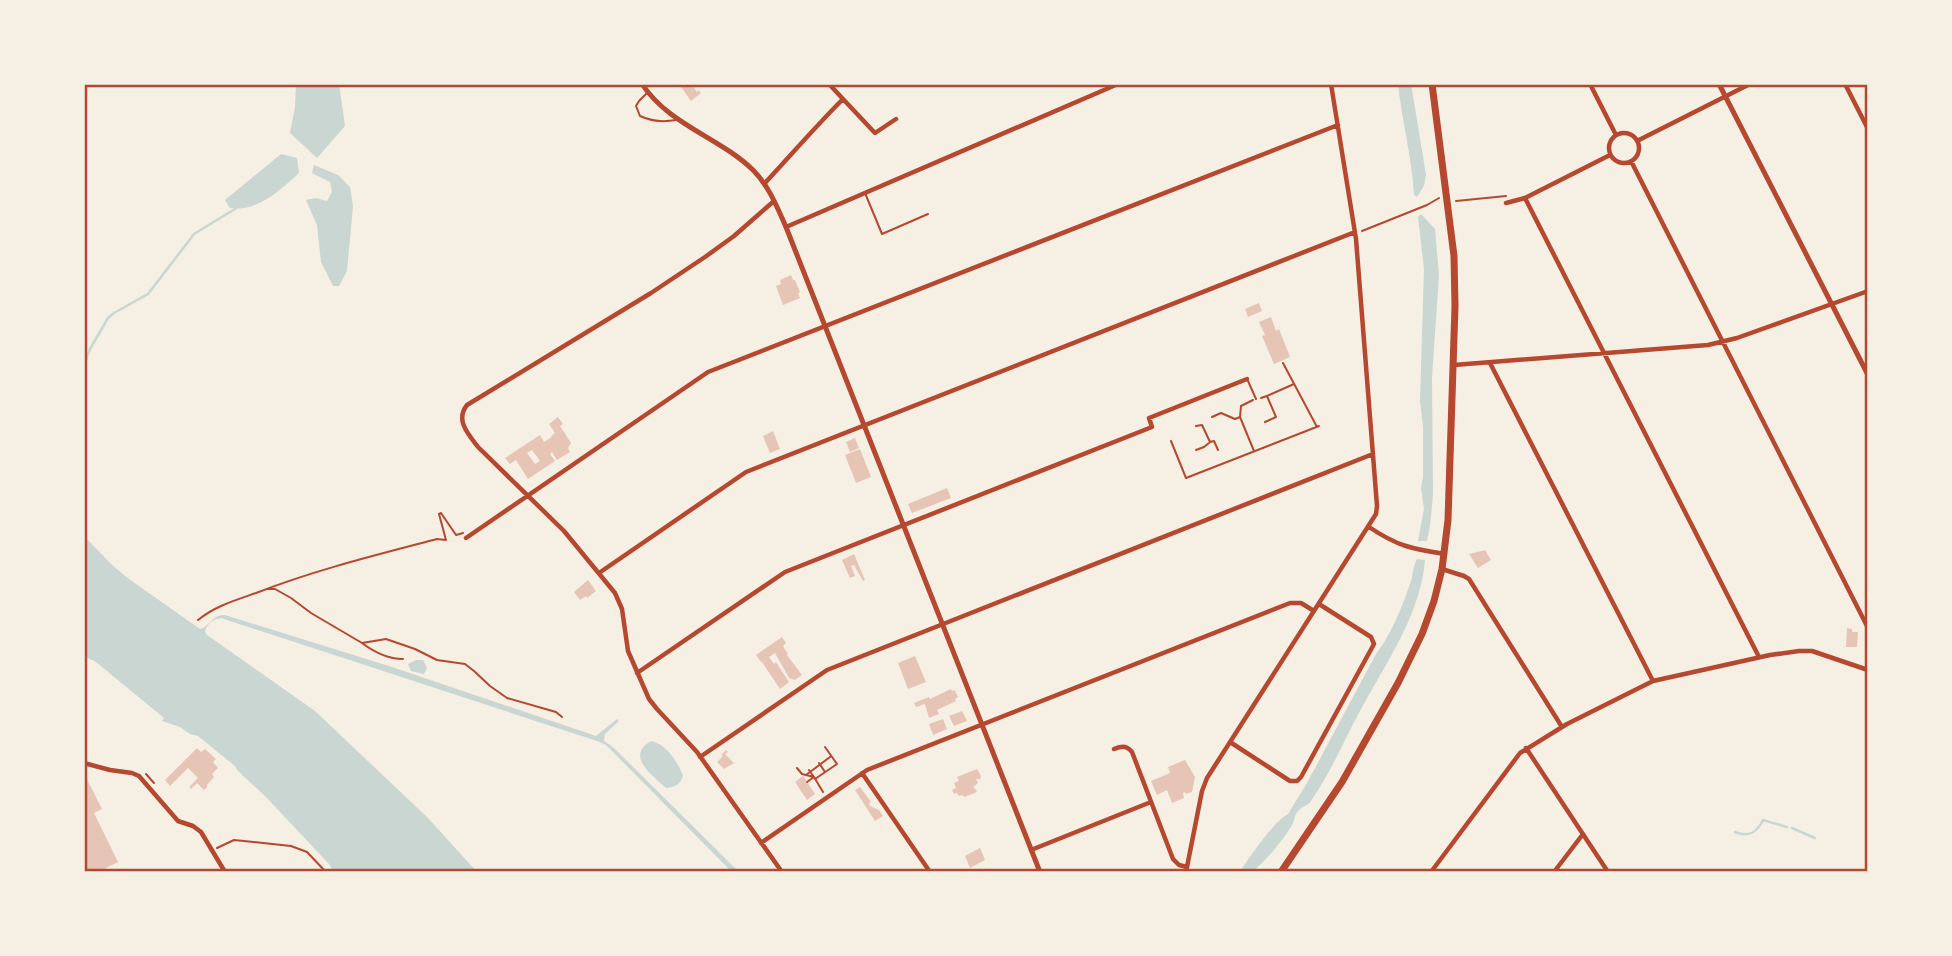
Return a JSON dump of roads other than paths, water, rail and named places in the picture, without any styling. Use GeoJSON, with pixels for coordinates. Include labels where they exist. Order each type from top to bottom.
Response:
{"type":"FeatureCollection","features":[{"type":"Feature","properties":{"kind":"highway"},"geometry":{"type":"LineString","coordinates":[[1281,872],[1342,782],[1398,683],[1426,623],[1445,554],[1453,366],[1454,256],[1432,84]]}},
{"type":"Feature","properties":{"kind":"street"},"geometry":{"type":"LineString","coordinates":[[642,84],[648,93],[677,119],[738,158],[765,183],[786,227],[1040,872]]}},
{"type":"Feature","properties":{"kind":"street"},"geometry":{"type":"LineString","coordinates":[[829,84],[875,133],[896,119]]}},
{"type":"Feature","properties":{"kind":"street"},"geometry":{"type":"LineString","coordinates":[[786,227],[1118,84]]}},
{"type":"Feature","properties":{"kind":"street"},"geometry":{"type":"LineString","coordinates":[[1114,749],[1123,746],[1132,752],[1173,859],[1187,870],[1204,784],[1376,514],[1358,232],[1331,84]]}},
{"type":"Feature","properties":{"kind":"street"},"geometry":{"type":"LineString","coordinates":[[1590,84],[1616,135]]}},
{"type":"Feature","properties":{"kind":"street"},"geometry":{"type":"LineString","coordinates":[[1719,84],[1868,375]]}},
{"type":"Feature","properties":{"kind":"street"},"geometry":{"type":"LineString","coordinates":[[1637,141],[1750,84]]}},
{"type":"Feature","properties":{"kind":"street"},"geometry":{"type":"LineString","coordinates":[[1845,84],[1868,129]]}},
{"type":"Feature","properties":{"kind":"street"},"geometry":{"type":"LineString","coordinates":[[765,183],[843,99]]}},
{"type":"Feature","properties":{"kind":"street"},"geometry":{"type":"LineString","coordinates":[[466,538],[708,372],[1338,125]]}},
{"type":"Feature","properties":{"kind":"street"},"geometry":{"type":"LineString","coordinates":[[1628,133],[1637,141],[1638,152],[1631,161],[1622,163],[1610,155],[1609,146],[1616,135],[1628,133]]}},
{"type":"Feature","properties":{"kind":"street"},"geometry":{"type":"LineString","coordinates":[[1506,202],[1525,198],[1610,155]]}},
{"type":"Feature","properties":{"kind":"street"},"geometry":{"type":"LineString","coordinates":[[1631,161],[1868,628]]}},
{"type":"Feature","properties":{"kind":"street"},"geometry":{"type":"LineString","coordinates":[[1525,198],[1759,657]]}},
{"type":"Feature","properties":{"kind":"street"},"geometry":{"type":"LineString","coordinates":[[774,201],[705,257],[467,405],[461,414],[463,426],[478,447],[564,531],[615,593],[622,609],[628,651],[649,699],[700,757],[782,872]]}},
{"type":"Feature","properties":{"kind":"street"},"geometry":{"type":"LineString","coordinates":[[599,573],[746,472],[1358,232]]}},
{"type":"Feature","properties":{"kind":"street"},"geometry":{"type":"LineString","coordinates":[[1453,366],[1708,345],[1737,338],[1868,291]]}},
{"type":"Feature","properties":{"kind":"street"},"geometry":{"type":"LineString","coordinates":[[1490,363],[1653,681]]}},
{"type":"Feature","properties":{"kind":"street"},"geometry":{"type":"LineString","coordinates":[[637,673],[785,572],[1152,427],[1149,418],[1247,379]]}},
{"type":"Feature","properties":{"kind":"street"},"geometry":{"type":"LineString","coordinates":[[700,757],[827,670],[1373,454]]}},
{"type":"Feature","properties":{"kind":"street"},"geometry":{"type":"LineString","coordinates":[[1369,527],[1396,544],[1414,550],[1445,554]]}},
{"type":"Feature","properties":{"kind":"street"},"geometry":{"type":"LineString","coordinates":[[1442,569],[1468,579],[1562,727]]}},
{"type":"Feature","properties":{"kind":"street"},"geometry":{"type":"LineString","coordinates":[[761,843],[875,766],[1290,603],[1301,603],[1314,611]]}},
{"type":"Feature","properties":{"kind":"street"},"geometry":{"type":"LineString","coordinates":[[1230,742],[1292,782],[1301,777],[1374,644],[1371,637],[1319,604]]}},
{"type":"Feature","properties":{"kind":"street"},"geometry":{"type":"LineString","coordinates":[[1431,872],[1520,753],[1562,727],[1653,681],[1759,657],[1799,651],[1812,651],[1868,670]]}},
{"type":"Feature","properties":{"kind":"street"},"geometry":{"type":"LineString","coordinates":[[1526,748],[1608,872]]}},
{"type":"Feature","properties":{"kind":"street"},"geometry":{"type":"LineString","coordinates":[[84,763],[139,776],[178,821],[201,832],[225,872]]}},
{"type":"Feature","properties":{"kind":"street"},"geometry":{"type":"LineString","coordinates":[[862,773],[930,872]]}},
{"type":"Feature","properties":{"kind":"street"},"geometry":{"type":"LineString","coordinates":[[1031,850],[1151,802]]}},
{"type":"Feature","properties":{"kind":"street"},"geometry":{"type":"LineString","coordinates":[[1554,872],[1583,834]]}},
{"type":"Feature","properties":{"kind":"lane"},"geometry":{"type":"LineString","coordinates":[[648,93],[636,106],[640,116],[656,120],[677,119]]}},
{"type":"Feature","properties":{"kind":"lane"},"geometry":{"type":"LineString","coordinates":[[865,192],[882,234],[929,214]]}},
{"type":"Feature","properties":{"kind":"lane"},"geometry":{"type":"LineString","coordinates":[[1247,379],[1256,399]]}},
{"type":"Feature","properties":{"kind":"waterway"},"geometry":{"type":"LineString","coordinates":[[84,364],[108,318],[148,294],[194,234],[235,209]]}},
{"type":"Feature","properties":{"kind":"waterway"},"geometry":{"type":"LineString","coordinates":[[1735,832],[1752,833],[1763,820],[1787,827]]}},
{"type":"Feature","properties":{"kind":"waterway"},"geometry":{"type":"LineString","coordinates":[[1792,828],[1815,838]]}}]}
